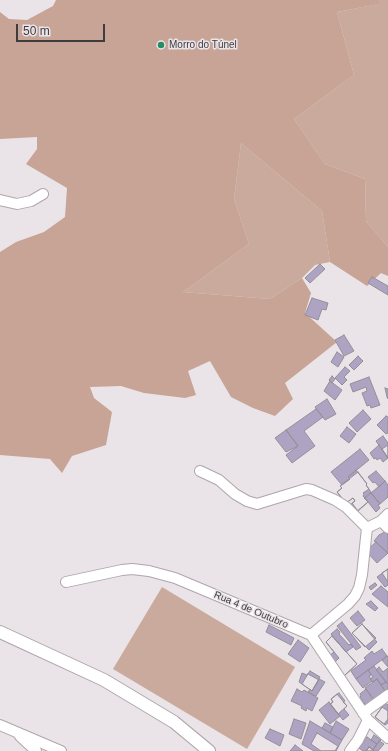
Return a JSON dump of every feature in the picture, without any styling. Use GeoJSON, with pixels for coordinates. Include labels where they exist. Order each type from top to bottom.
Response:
{"type":"FeatureCollection","features":[{"type":"Feature","properties":{"kind":"street"},"geometry":{"type":"LineString","coordinates":[[0,200],[17,204],[31,201],[43,194]]}},
{"type":"Feature","properties":{"kind":"street"},"geometry":{"type":"LineString","coordinates":[[200,471],[219,480],[235,494],[247,501],[257,504],[306,489],[312,490],[336,500],[346,507],[367,528]]}},
{"type":"Feature","properties":{"kind":"street"},"geometry":{"type":"LineString","coordinates":[[367,528],[386,521]]}},
{"type":"Feature","properties":{"kind":"street"},"geometry":{"type":"LineString","coordinates":[[367,528],[362,575],[359,588],[355,596],[348,604],[312,635],[365,716],[388,738]]}},
{"type":"Feature","properties":{"kind":"street","name":"Rua 4 de Outubro"},"geometry":{"type":"LineString","coordinates":[[66,582],[127,569],[149,571],[175,578],[312,635]]}},
{"type":"Feature","properties":{"kind":"street"},"geometry":{"type":"LineString","coordinates":[[0,632],[104,680],[174,722],[209,751]]}},
{"type":"Feature","properties":{"kind":"street"},"geometry":{"type":"LineString","coordinates":[[350,751],[358,740],[365,716],[388,695]]}},
{"type":"Feature","properties":{"kind":"street"},"geometry":{"type":"LineString","coordinates":[[0,725],[61,751]]}},
{"type":"Feature","properties":{"kind":"street"},"geometry":{"type":"LineString","coordinates":[[14,730],[36,751]]}},
{"type":"Feature","properties":{"kind":"shaded area"},"geometry":{"type":"Polygon","coordinates":[[[56,0],[379,0],[379,4],[337,12],[354,75],[294,119],[325,164],[365,179],[366,221],[388,247],[388,276],[381,273],[367,286],[330,262],[322,211],[241,143],[234,199],[249,244],[183,292],[270,299],[302,278],[311,293],[305,313],[337,342],[285,383],[293,399],[275,416],[253,408],[231,397],[210,361],[188,371],[196,395],[185,398],[144,393],[121,386],[90,387],[94,398],[112,412],[106,445],[72,456],[62,473],[50,459],[0,455],[0,252],[16,242],[44,232],[65,217],[67,188],[26,164],[37,149],[37,137],[0,139],[0,12],[9,19],[27,20],[53,6],[56,0]]]}},
{"type":"Feature","properties":{"kind":"shaded area"},"geometry":{"type":"Polygon","coordinates":[[[379,0],[388,0],[388,247],[366,221],[365,179],[325,164],[294,119],[354,75],[337,12],[378,4],[379,0]]]}},
{"type":"Feature","properties":{"kind":"shaded area"},"geometry":{"type":"Polygon","coordinates":[[[241,143],[322,211],[330,262],[315,265],[302,278],[270,299],[183,292],[249,244],[234,199],[241,143]]]}},
{"type":"Feature","properties":{"kind":"shaded area"},"geometry":{"type":"Polygon","coordinates":[[[162,587],[295,667],[247,749],[113,669],[162,587]]]}},
{"type":"Feature","properties":{"kind":"building"},"geometry":{"type":"Polygon","coordinates":[[[320,264],[325,269],[310,283],[305,278],[320,264]]]}},
{"type":"Feature","properties":{"kind":"building"},"geometry":{"type":"Polygon","coordinates":[[[372,277],[388,286],[388,295],[368,283],[372,277]]]}},
{"type":"Feature","properties":{"kind":"building"},"geometry":{"type":"Polygon","coordinates":[[[312,298],[328,303],[326,310],[322,309],[318,320],[305,315],[312,298]]]}},
{"type":"Feature","properties":{"kind":"building"},"geometry":{"type":"Polygon","coordinates":[[[344,335],[354,351],[344,356],[335,340],[344,335]]]}},
{"type":"Feature","properties":{"kind":"building"},"geometry":{"type":"Polygon","coordinates":[[[337,352],[344,357],[338,367],[331,362],[337,352]]]}},
{"type":"Feature","properties":{"kind":"building"},"geometry":{"type":"Polygon","coordinates":[[[358,356],[363,361],[354,370],[349,365],[358,356]]]}},
{"type":"Feature","properties":{"kind":"building"},"geometry":{"type":"Polygon","coordinates":[[[345,367],[350,371],[344,377],[347,380],[342,385],[335,378],[345,367]]]}},
{"type":"Feature","properties":{"kind":"building"},"geometry":{"type":"Polygon","coordinates":[[[332,376],[335,379],[332,383],[329,380],[332,376]]]}},
{"type":"Feature","properties":{"kind":"building"},"geometry":{"type":"Polygon","coordinates":[[[369,377],[380,405],[371,408],[370,405],[367,406],[362,393],[367,391],[366,387],[353,392],[350,384],[369,377]]]}},
{"type":"Feature","properties":{"kind":"building"},"geometry":{"type":"Polygon","coordinates":[[[330,381],[342,390],[335,400],[324,391],[330,381]]]}},
{"type":"Feature","properties":{"kind":"building"},"geometry":{"type":"Polygon","coordinates":[[[385,388],[388,389],[388,399],[387,397],[385,388]]]}},
{"type":"Feature","properties":{"kind":"building"},"geometry":{"type":"Polygon","coordinates":[[[327,399],[336,414],[325,420],[315,407],[327,399]]]}},
{"type":"Feature","properties":{"kind":"building"},"geometry":{"type":"Polygon","coordinates":[[[316,409],[323,417],[304,431],[315,446],[292,463],[286,455],[298,446],[286,430],[316,409]]]}},
{"type":"Feature","properties":{"kind":"building"},"geometry":{"type":"Polygon","coordinates":[[[363,410],[371,419],[357,432],[349,423],[363,410]]]}},
{"type":"Feature","properties":{"kind":"building"},"geometry":{"type":"Polygon","coordinates":[[[386,416],[388,417],[388,433],[386,434],[377,425],[386,416]]]}},
{"type":"Feature","properties":{"kind":"building"},"geometry":{"type":"Polygon","coordinates":[[[347,427],[356,434],[349,443],[340,436],[347,427]]]}},
{"type":"Feature","properties":{"kind":"building"},"geometry":{"type":"Polygon","coordinates":[[[286,430],[298,446],[286,452],[275,438],[286,430]]]}},
{"type":"Feature","properties":{"kind":"building"},"geometry":{"type":"Polygon","coordinates":[[[383,436],[388,443],[388,458],[376,441],[383,436]]]}},
{"type":"Feature","properties":{"kind":"building"},"geometry":{"type":"Polygon","coordinates":[[[379,445],[388,458],[383,462],[380,458],[377,460],[376,458],[374,459],[370,453],[379,445]]]}},
{"type":"Feature","properties":{"kind":"building"},"geometry":{"type":"Polygon","coordinates":[[[388,445],[388,458],[382,449],[388,445]]]}},
{"type":"Feature","properties":{"kind":"building"},"geometry":{"type":"Polygon","coordinates":[[[360,449],[369,460],[348,477],[350,479],[342,485],[331,472],[360,449]]]}},
{"type":"Feature","properties":{"kind":"building"},"geometry":{"type":"Polygon","coordinates":[[[356,470],[367,484],[366,485],[371,492],[364,498],[368,502],[356,512],[350,505],[355,501],[353,498],[346,503],[337,492],[342,488],[340,486],[350,479],[348,477],[356,470]]]}},
{"type":"Feature","properties":{"kind":"building"},"geometry":{"type":"Polygon","coordinates":[[[376,471],[385,481],[379,487],[368,477],[376,471]]]}},
{"type":"Feature","properties":{"kind":"building"},"geometry":{"type":"Polygon","coordinates":[[[358,472],[369,489],[363,493],[363,496],[368,502],[358,511],[352,503],[355,501],[353,498],[346,503],[337,492],[342,488],[340,486],[358,472]]]}},
{"type":"Feature","properties":{"kind":"building"},"geometry":{"type":"Polygon","coordinates":[[[385,481],[388,485],[388,497],[380,504],[371,493],[385,481]]]}},
{"type":"Feature","properties":{"kind":"building"},"geometry":{"type":"Polygon","coordinates":[[[371,493],[380,504],[378,505],[380,508],[376,512],[365,498],[371,493]]]}},
{"type":"Feature","properties":{"kind":"building"},"geometry":{"type":"Polygon","coordinates":[[[385,532],[388,533],[388,553],[374,541],[379,535],[385,532]]]}},
{"type":"Feature","properties":{"kind":"building"},"geometry":{"type":"Polygon","coordinates":[[[376,542],[388,553],[377,563],[366,551],[376,542]]]}},
{"type":"Feature","properties":{"kind":"building"},"geometry":{"type":"Polygon","coordinates":[[[388,569],[388,582],[382,573],[388,569]]]}},
{"type":"Feature","properties":{"kind":"building"},"geometry":{"type":"Polygon","coordinates":[[[388,569],[388,585],[385,587],[377,577],[388,569]]]}},
{"type":"Feature","properties":{"kind":"building"},"geometry":{"type":"Polygon","coordinates":[[[375,583],[377,585],[371,590],[369,587],[375,583]]]}},
{"type":"Feature","properties":{"kind":"building"},"geometry":{"type":"Polygon","coordinates":[[[381,586],[388,592],[388,607],[372,594],[381,586]]]}},
{"type":"Feature","properties":{"kind":"building"},"geometry":{"type":"Polygon","coordinates":[[[371,601],[378,608],[375,611],[366,604],[371,601]]]}},
{"type":"Feature","properties":{"kind":"building"},"geometry":{"type":"Polygon","coordinates":[[[358,611],[365,620],[357,626],[350,618],[358,611]]]}},
{"type":"Feature","properties":{"kind":"building"},"geometry":{"type":"Polygon","coordinates":[[[342,622],[361,647],[356,650],[337,626],[342,622]]]}},
{"type":"Feature","properties":{"kind":"building"},"geometry":{"type":"Polygon","coordinates":[[[362,624],[376,638],[365,647],[352,633],[362,624]]]}},
{"type":"Feature","properties":{"kind":"building"},"geometry":{"type":"Polygon","coordinates":[[[362,624],[377,642],[369,650],[352,633],[362,624]]]}},
{"type":"Feature","properties":{"kind":"building"},"geometry":{"type":"Polygon","coordinates":[[[269,625],[294,638],[291,645],[266,632],[269,625]]]}},
{"type":"Feature","properties":{"kind":"building"},"geometry":{"type":"Polygon","coordinates":[[[337,629],[340,632],[339,634],[349,645],[350,644],[353,647],[346,652],[331,634],[337,629]]]}},
{"type":"Feature","properties":{"kind":"building"},"geometry":{"type":"Polygon","coordinates":[[[332,636],[357,664],[344,676],[334,663],[339,658],[326,642],[332,636]]]}},
{"type":"Feature","properties":{"kind":"building"},"geometry":{"type":"Polygon","coordinates":[[[332,636],[357,664],[344,676],[329,656],[334,652],[326,642],[332,636]]]}},
{"type":"Feature","properties":{"kind":"building"},"geometry":{"type":"Polygon","coordinates":[[[298,640],[309,648],[300,662],[288,654],[298,640]]]}},
{"type":"Feature","properties":{"kind":"building"},"geometry":{"type":"Polygon","coordinates":[[[382,649],[387,656],[356,679],[351,671],[366,660],[364,658],[372,651],[374,654],[382,649]]]}},
{"type":"Feature","properties":{"kind":"building"},"geometry":{"type":"Polygon","coordinates":[[[387,656],[388,657],[388,667],[382,660],[387,656]]]}},
{"type":"Feature","properties":{"kind":"building"},"geometry":{"type":"Polygon","coordinates":[[[374,666],[386,682],[381,685],[377,679],[373,682],[370,679],[373,677],[368,670],[374,666]]]}},
{"type":"Feature","properties":{"kind":"building"},"geometry":{"type":"Polygon","coordinates":[[[379,667],[383,672],[388,668],[388,684],[376,670],[379,667]]]}},
{"type":"Feature","properties":{"kind":"building"},"geometry":{"type":"Polygon","coordinates":[[[368,670],[372,681],[363,688],[356,679],[368,670]]]}},
{"type":"Feature","properties":{"kind":"building"},"geometry":{"type":"Polygon","coordinates":[[[310,671],[320,677],[312,691],[299,682],[302,673],[307,675],[310,671]]]}},
{"type":"Feature","properties":{"kind":"building"},"geometry":{"type":"Polygon","coordinates":[[[308,674],[319,680],[312,691],[302,684],[308,674]]]}},
{"type":"Feature","properties":{"kind":"building"},"geometry":{"type":"Polygon","coordinates":[[[319,679],[325,682],[316,696],[308,692],[310,689],[312,691],[319,679]]]}},
{"type":"Feature","properties":{"kind":"building"},"geometry":{"type":"Polygon","coordinates":[[[377,679],[385,691],[374,699],[365,688],[377,679]]]}},
{"type":"Feature","properties":{"kind":"building"},"geometry":{"type":"Polygon","coordinates":[[[386,682],[388,684],[388,690],[386,692],[381,685],[386,682]]]}},
{"type":"Feature","properties":{"kind":"building"},"geometry":{"type":"Polygon","coordinates":[[[297,689],[302,692],[304,690],[318,698],[312,711],[307,708],[306,711],[301,708],[302,706],[291,701],[297,689]]]}},
{"type":"Feature","properties":{"kind":"building"},"geometry":{"type":"Polygon","coordinates":[[[366,689],[374,701],[367,707],[360,697],[360,694],[366,689]]]}},
{"type":"Feature","properties":{"kind":"building"},"geometry":{"type":"Polygon","coordinates":[[[339,693],[345,701],[343,702],[347,706],[344,709],[349,715],[343,720],[330,704],[333,702],[331,699],[339,693]]]}},
{"type":"Feature","properties":{"kind":"building"},"geometry":{"type":"Polygon","coordinates":[[[337,694],[347,706],[338,714],[330,704],[333,702],[331,699],[337,694]]]}},
{"type":"Feature","properties":{"kind":"building"},"geometry":{"type":"Polygon","coordinates":[[[329,702],[340,716],[330,724],[319,710],[329,702]]]}},
{"type":"Feature","properties":{"kind":"building"},"geometry":{"type":"Polygon","coordinates":[[[385,703],[388,705],[388,723],[385,725],[375,717],[385,703]]]}},
{"type":"Feature","properties":{"kind":"building"},"geometry":{"type":"Polygon","coordinates":[[[382,707],[388,711],[388,719],[384,724],[375,717],[382,707]]]}},
{"type":"Feature","properties":{"kind":"building"},"geometry":{"type":"Polygon","coordinates":[[[294,719],[306,723],[301,739],[289,734],[294,719]]]}},
{"type":"Feature","properties":{"kind":"building"},"geometry":{"type":"Polygon","coordinates":[[[310,721],[342,740],[336,751],[314,751],[302,744],[310,721]]]}},
{"type":"Feature","properties":{"kind":"building"},"geometry":{"type":"Polygon","coordinates":[[[336,721],[349,729],[342,740],[330,733],[336,721]]]}},
{"type":"Feature","properties":{"kind":"building"},"geometry":{"type":"Polygon","coordinates":[[[325,723],[333,727],[330,733],[322,728],[325,723]]]}},
{"type":"Feature","properties":{"kind":"building"},"geometry":{"type":"Polygon","coordinates":[[[270,729],[284,735],[280,746],[265,738],[270,729]]]}},
{"type":"Feature","properties":{"kind":"building"},"geometry":{"type":"Polygon","coordinates":[[[317,733],[338,746],[335,751],[321,751],[311,744],[317,733]]]}},
{"type":"Feature","properties":{"kind":"building"},"geometry":{"type":"Polygon","coordinates":[[[374,735],[381,740],[377,744],[371,740],[374,735]]]}},
{"type":"Feature","properties":{"kind":"building"},"geometry":{"type":"Polygon","coordinates":[[[367,737],[377,744],[373,750],[369,747],[366,751],[363,751],[359,748],[367,737]]]}},
{"type":"Feature","properties":{"kind":"building"},"geometry":{"type":"Polygon","coordinates":[[[379,741],[384,744],[378,751],[374,751],[373,750],[379,741]]]}},
{"type":"Feature","properties":{"kind":"building"},"geometry":{"type":"Polygon","coordinates":[[[295,745],[303,751],[290,751],[295,745]]]}},
{"type":"Feature","properties":{"kind":"building"},"geometry":{"type":"Polygon","coordinates":[[[369,747],[373,750],[374,751],[366,751],[369,747]]]}},
{"type":"Feature","properties":{"kind":"building"},"geometry":{"type":"Polygon","coordinates":[[[369,747],[373,750],[374,751],[366,751],[369,747]]]}},
{"type":"Feature","properties":{"kind":"place","name":"Morro do Túnel"},"geometry":{"type":"Point","coordinates":[161,45]}}]}
